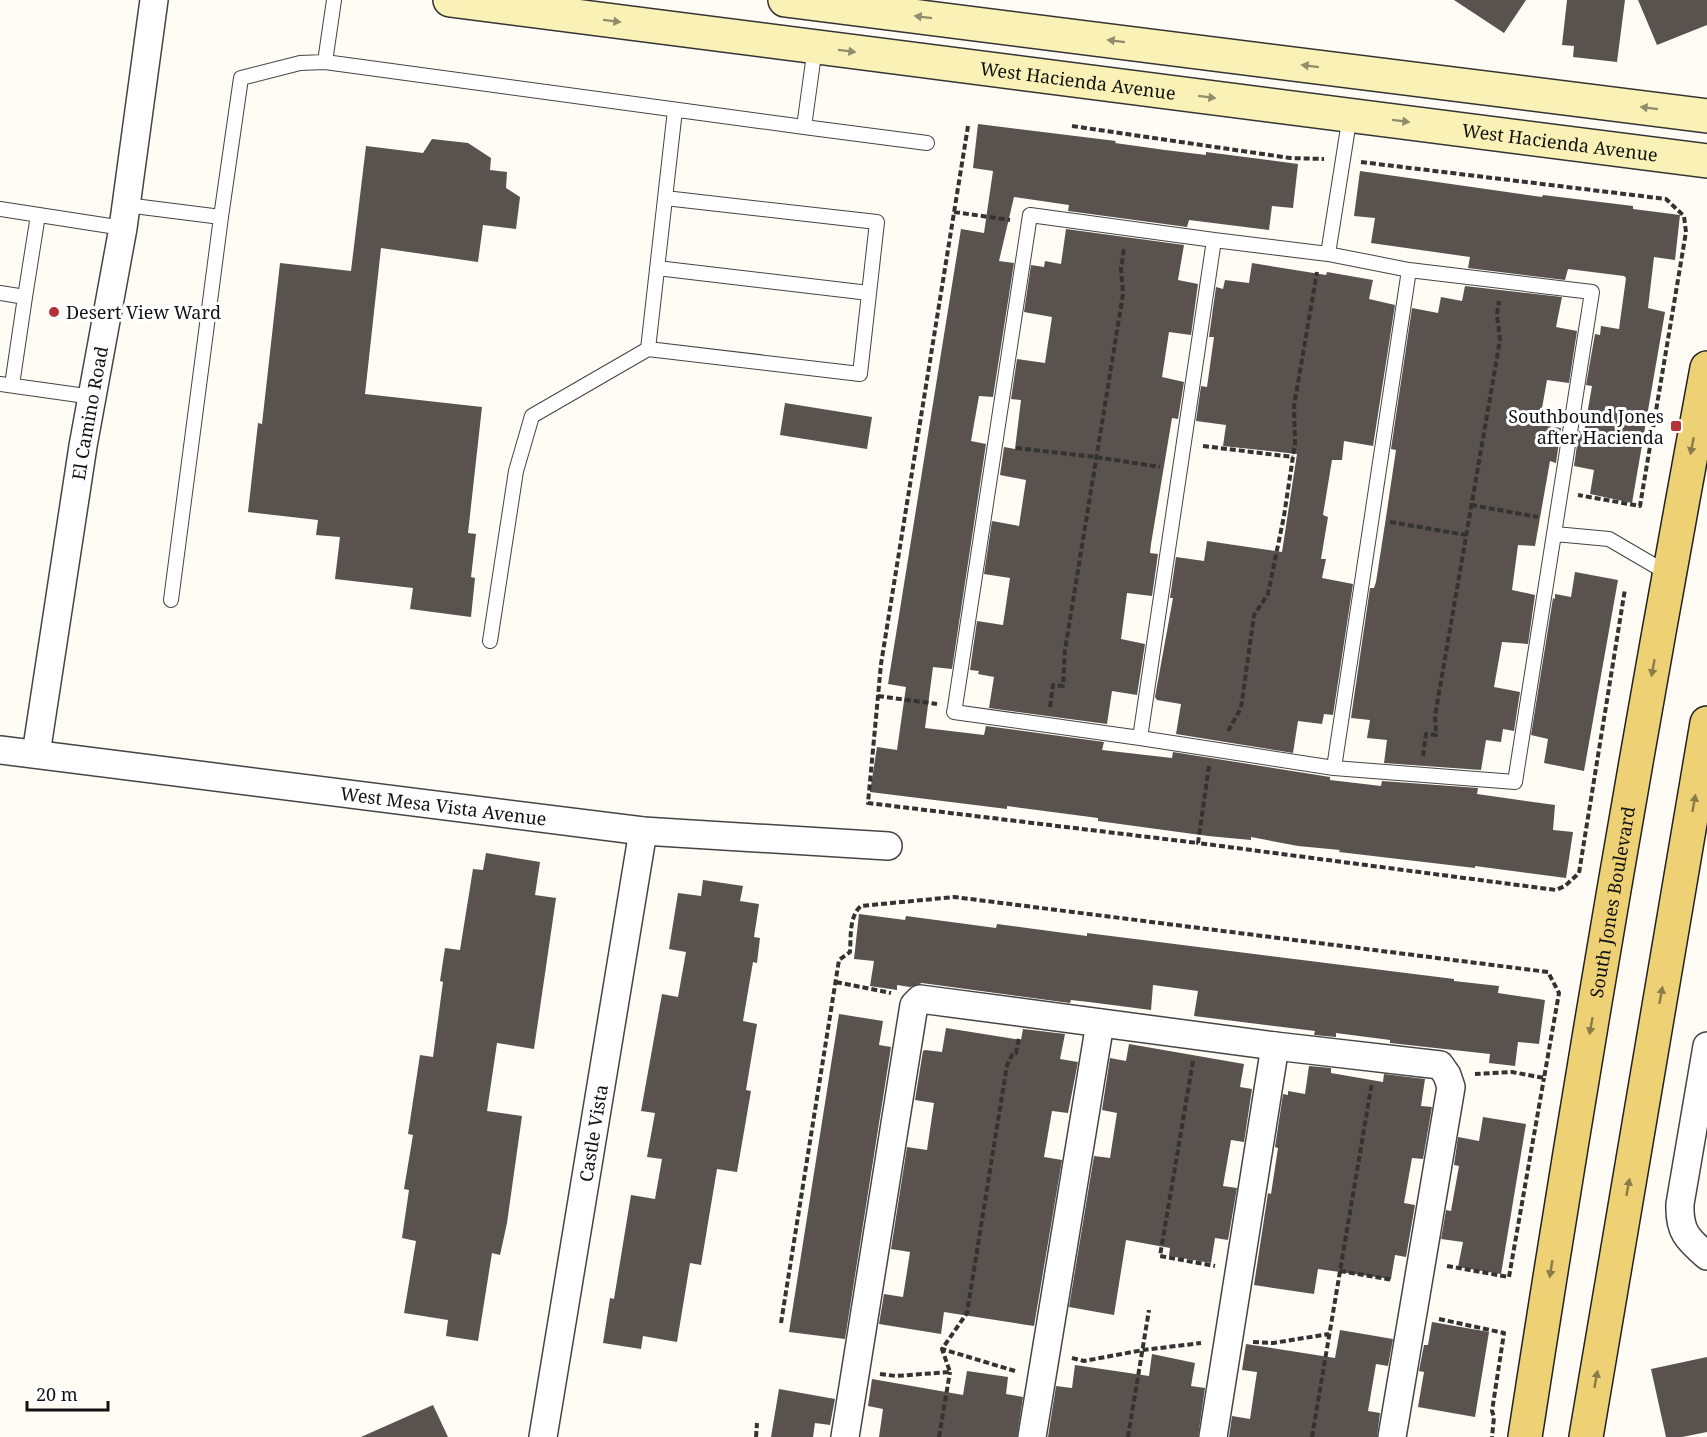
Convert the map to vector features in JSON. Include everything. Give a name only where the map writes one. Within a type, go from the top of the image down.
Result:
[{"type":"main road","name":"West Hacienda Avenue","points":[[450,0],[579,8],[815,46],[1707,161]]},
{"type":"main road","points":[[785,0],[1707,116]]},
{"type":"main road","points":[[815,46],[820,4]]},
{"type":"main road","points":[[1350,115],[1356,72]]},
{"type":"main road","name":"South Jones Boulevard","points":[[1525,1437],[1560,1211],[1669,574],[1707,368]]},
{"type":"main road","points":[[1586,1437],[1707,723]]},
{"type":"street","name":"El Camino Road","points":[[36,754],[93,397],[125,216],[154,0]]},
{"type":"street","name":"West Mesa Vista Avenue","points":[[0,750],[643,831],[888,846]]},
{"type":"street","name":"Castle Vista","points":[[543,1437],[643,831]]},
{"type":"street","points":[[844,1437],[914,1005],[920,999],[1275,1046],[1440,1065],[1451,1087],[1392,1437]]},
{"type":"street","points":[[1032,1437],[1100,1023]]},
{"type":"street","points":[[1213,1437],[1275,1046]]},
{"type":"street","points":[[1707,1046],[1679,1219],[1684,1234],[1707,1256]]},
{"type":"lane","points":[[325,62],[334,0]]},
{"type":"lane","points":[[804,128],[815,46]]},
{"type":"lane","points":[[171,600],[241,78],[300,63],[325,62],[927,143]]},
{"type":"lane","points":[[648,349],[675,110]]},
{"type":"lane","points":[[1328,254],[1350,115]]},
{"type":"lane","points":[[490,641],[516,471],[532,416],[648,349],[860,374],[877,222],[665,198]]},
{"type":"lane","points":[[0,209],[38,215],[221,217]]},
{"type":"lane","points":[[38,215],[25,297],[6,384],[93,397]]},
{"type":"lane","points":[[1030,215],[1214,240],[1328,254],[1409,270],[1592,292],[1515,782],[1334,768],[954,712],[1030,215]]},
{"type":"lane","points":[[1140,738],[1214,240]]},
{"type":"lane","points":[[657,268],[869,293]]},
{"type":"lane","points":[[1334,768],[1409,270]]},
{"type":"lane","points":[[0,293],[25,297]]},
{"type":"lane","points":[[1555,534],[1608,539],[1669,574]]},
{"type":"path","points":[[1072,126],[1290,158],[1343,160]]},
{"type":"path","points":[[954,212],[1029,223]]},
{"type":"path","points":[[1048,725],[1053,685],[1063,686],[1065,650],[1123,294],[1121,269],[1127,228]]},
{"type":"path","points":[[1328,254],[1316,273],[1294,406],[1293,457],[1268,594],[1254,615],[1241,708],[1209,761],[1198,843],[1556,890],[1565,886],[1580,873],[1625,589]]},
{"type":"path","points":[[1420,774],[1426,734],[1436,735],[1435,716],[1500,340],[1497,315],[1502,281]]},
{"type":"path","points":[[993,464],[1017,447],[1162,467],[1199,445],[1293,457]]},
{"type":"path","points":[[1375,496],[1387,521],[1466,535]]},
{"type":"path","points":[[1471,506],[1538,517],[1560,504]]},
{"type":"path","points":[[878,696],[955,707]]},
{"type":"path","points":[[836,982],[920,999]]},
{"type":"path","points":[[1183,1034],[1194,1051],[1160,1256],[1239,1271]]},
{"type":"path","points":[[1312,1437],[1376,1058]]},
{"type":"path","points":[[1418,1285],[1441,1265],[1509,1277],[1544,1078]]},
{"type":"path","points":[[1340,1271],[1418,1285]]},
{"type":"path","points":[[1418,1285],[1436,1319],[1504,1333],[1492,1411],[1494,1417],[1492,1437]]},
{"type":"path","points":[[1128,1437],[1149,1310]]},
{"type":"path","points":[[939,1437],[950,1372],[942,1349]]},
{"type":"path","points":[[856,1370],[896,1376],[950,1372]]},
{"type":"path","points":[[756,1437],[757,1423]]},
{"type":"building","points":[[1454,0],[1526,0],[1504,33]]},
{"type":"building","points":[[1567,0],[1625,0],[1617,62],[1573,57],[1574,46],[1562,45]]},
{"type":"building","points":[[1638,0],[1707,0],[1707,25],[1657,45]]},
{"type":"building","points":[[978,124],[1116,141],[1115,143],[1165,150],[1206,155],[1206,152],[1298,164],[1293,208],[1272,206],[1269,230],[1189,220],[1187,227],[1068,211],[1069,205],[1014,197],[999,261],[1014,263],[993,397],[979,396],[971,441],[986,444],[952,669],[933,667],[925,728],[984,735],[986,726],[1104,742],[1102,750],[1172,758],[1173,752],[1330,777],[1330,780],[1381,786],[1382,781],[1478,788],[1477,794],[1555,805],[1553,830],[1573,832],[1566,878],[1339,852],[1340,850],[1298,846],[1251,837],[1251,840],[1208,836],[1007,806],[1007,809],[870,792],[877,747],[897,750],[906,687],[888,684],[961,229],[984,233],[993,171],[973,168]]},
{"type":"building","points":[[432,139],[468,143],[491,158],[490,170],[507,172],[506,188],[520,197],[516,229],[483,225],[478,262],[381,248],[365,394],[482,407],[468,533],[476,534],[471,577],[475,578],[471,617],[410,609],[413,588],[335,579],[340,537],[316,535],[318,520],[248,512],[258,423],[262,424],[280,263],[351,271],[366,146],[423,153]]},
{"type":"building","points":[[1360,171],[1542,197],[1543,195],[1633,206],[1633,209],[1680,215],[1675,260],[1654,257],[1648,308],[1665,312],[1632,503],[1590,494],[1594,470],[1574,466],[1579,431],[1584,432],[1592,386],[1586,385],[1595,334],[1600,335],[1601,326],[1619,329],[1626,278],[1568,269],[1565,280],[1468,268],[1470,257],[1371,243],[1375,218],[1354,216]]},
{"type":"building","points":[[1066,229],[1184,245],[1178,280],[1198,284],[1191,335],[1169,332],[1162,377],[1184,382],[1178,419],[1172,418],[1151,544],[1150,553],[1158,554],[1152,596],[1127,593],[1121,639],[1145,644],[1137,695],[1112,691],[1107,724],[989,708],[994,677],[970,670],[977,621],[1003,625],[1010,578],[984,574],[992,521],[1019,526],[1026,480],[1000,475],[1004,447],[1015,449],[1021,400],[1011,399],[1017,359],[1045,363],[1052,317],[1024,312],[1031,265],[1044,267],[1045,261],[1061,264]]},
{"type":"building","points":[[1252,263],[1373,280],[1369,299],[1395,305],[1373,446],[1344,441],[1342,460],[1332,460],[1323,515],[1328,517],[1321,559],[1326,559],[1322,578],[1353,584],[1333,715],[1324,714],[1322,724],[1298,721],[1293,753],[1176,734],[1181,704],[1157,700],[1155,697],[1173,598],[1170,598],[1176,557],[1204,561],[1207,541],[1282,552],[1297,454],[1223,446],[1226,425],[1196,421],[1201,386],[1207,387],[1214,337],[1209,337],[1216,287],[1223,289],[1225,280],[1249,283]]},
{"type":"building","points":[[1465,286],[1562,297],[1556,327],[1577,331],[1569,383],[1547,380],[1539,425],[1561,428],[1556,463],[1550,461],[1535,546],[1518,545],[1512,590],[1535,595],[1528,644],[1502,642],[1494,687],[1520,692],[1514,731],[1503,729],[1501,742],[1486,740],[1481,770],[1384,763],[1387,740],[1367,738],[1370,720],[1351,718],[1370,588],[1374,588],[1376,582],[1385,524],[1396,450],[1391,449],[1412,308],[1438,313],[1441,297],[1462,301]]},
{"type":"building","points":[[785,403],[872,417],[867,449],[780,435]]},
{"type":"building","points":[[1575,572],[1618,580],[1584,771],[1544,763],[1548,739],[1531,735],[1553,598],[1555,599],[1555,594],[1571,597]]},
{"type":"building","points":[[486,853],[540,862],[535,895],[556,898],[534,1049],[497,1043],[487,1111],[522,1116],[507,1223],[500,1255],[492,1253],[478,1341],[446,1336],[448,1320],[404,1313],[416,1241],[402,1238],[409,1190],[404,1189],[413,1135],[408,1134],[420,1055],[433,1057],[445,948],[460,950],[473,869],[483,870]]},
{"type":"building","points":[[703,880],[743,886],[740,901],[759,904],[754,937],[760,938],[757,963],[753,962],[743,1021],[757,1024],[746,1090],[751,1091],[737,1172],[717,1169],[701,1265],[690,1263],[677,1342],[643,1336],[641,1349],[603,1343],[610,1298],[614,1299],[631,1195],[655,1199],[662,1159],[647,1157],[655,1113],[641,1111],[662,994],[678,997],[686,952],[669,949],[678,893],[701,896]]},
{"type":"building","points":[[859,914],[905,920],[906,916],[996,928],[997,924],[1087,936],[1087,933],[1499,986],[1498,993],[1545,1000],[1539,1044],[1518,1042],[1515,1066],[1489,1063],[1490,1054],[1390,1043],[1390,1040],[1336,1033],[1336,1037],[1314,1035],[1315,1031],[1194,1016],[1198,991],[1153,985],[1151,1010],[1071,1000],[1070,1003],[922,983],[910,987],[897,985],[897,990],[870,986],[874,961],[854,959]]},
{"type":"building","points":[[839,1014],[883,1021],[879,1045],[891,1047],[845,1339],[789,1332]]},
{"type":"building","points":[[946,1028],[1021,1040],[1023,1029],[1065,1034],[1060,1059],[1078,1062],[1068,1113],[1052,1111],[1044,1157],[1062,1160],[1034,1326],[944,1312],[941,1334],[879,1324],[884,1294],[903,1297],[910,1252],[891,1249],[907,1147],[927,1150],[934,1103],[915,1100],[923,1051],[942,1052]]},
{"type":"building","points":[[1129,1044],[1244,1064],[1240,1087],[1252,1089],[1244,1142],[1231,1140],[1223,1186],[1237,1188],[1228,1240],[1215,1238],[1211,1263],[1169,1256],[1170,1248],[1126,1240],[1114,1315],[1069,1307],[1094,1156],[1110,1158],[1117,1113],[1102,1110],[1110,1058],[1126,1061]]},
{"type":"building","points":[[1309,1066],[1331,1068],[1331,1073],[1383,1082],[1384,1074],[1425,1079],[1421,1106],[1432,1107],[1423,1159],[1412,1158],[1404,1203],[1415,1205],[1406,1257],[1395,1255],[1391,1279],[1318,1269],[1314,1294],[1254,1285],[1268,1193],[1271,1194],[1278,1148],[1275,1147],[1283,1094],[1288,1095],[1288,1091],[1305,1094]]},
{"type":"building","points":[[1483,1117],[1526,1124],[1501,1274],[1458,1267],[1463,1242],[1441,1239],[1446,1210],[1451,1211],[1459,1166],[1454,1165],[1458,1137],[1479,1141]]},
{"type":"building","points":[[1432,1322],[1489,1332],[1475,1417],[1418,1407],[1424,1372],[1419,1371],[1424,1345],[1428,1345]]},
{"type":"building","points":[[1340,1330],[1393,1339],[1388,1366],[1376,1364],[1368,1411],[1380,1413],[1377,1437],[1229,1437],[1232,1416],[1250,1419],[1257,1372],[1242,1370],[1246,1344],[1335,1358]]},
{"type":"building","points":[[1152,1354],[1195,1363],[1191,1386],[1205,1388],[1198,1437],[1048,1437],[1056,1386],[1072,1388],[1075,1365],[1149,1376]]},
{"type":"building","points":[[1707,1357],[1707,1432],[1682,1437],[1666,1437],[1651,1369]]},
{"type":"building","points":[[967,1371],[1008,1377],[1006,1394],[1023,1397],[1017,1437],[879,1437],[883,1409],[868,1406],[872,1379],[963,1395]]},
{"type":"building","points":[[779,1389],[835,1399],[830,1425],[815,1423],[813,1437],[771,1437]]},
{"type":"building","points":[[433,1405],[448,1437],[361,1437]]},
{"type":"place","name":"Desert View Ward","points":[[54,312]]},
{"type":"place","name":"Southbound Jones after Hacienda","points":[[1676,426]]}]
